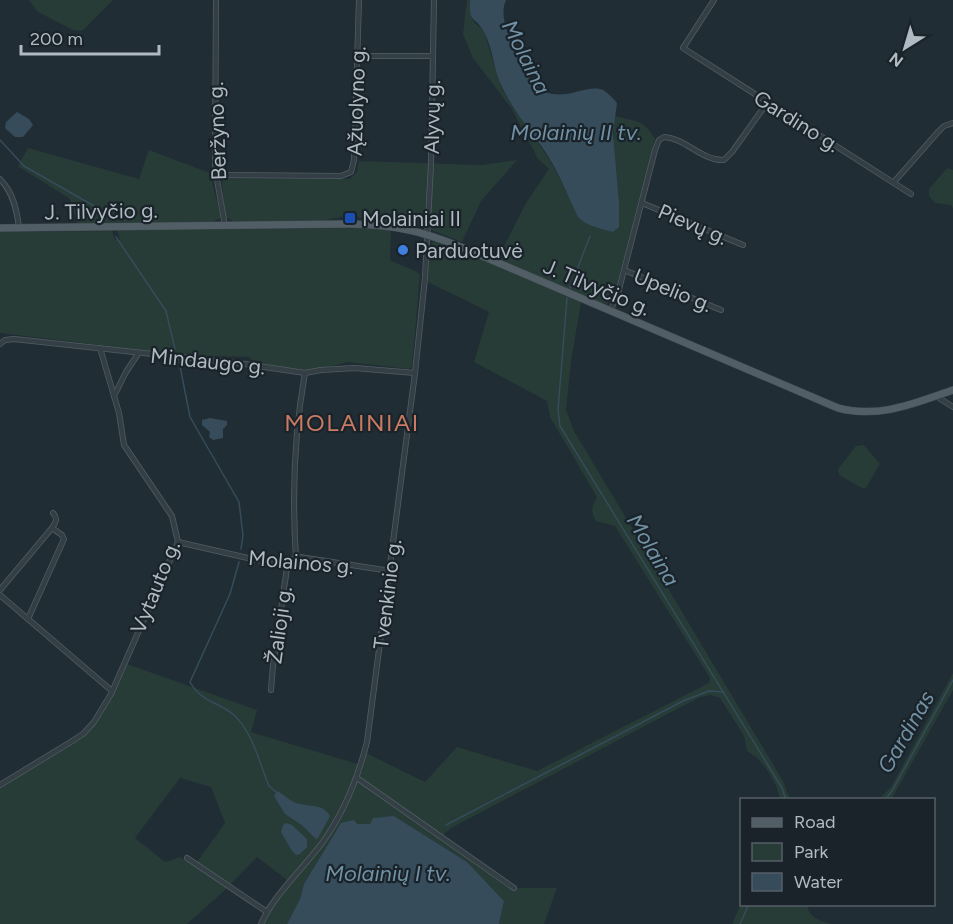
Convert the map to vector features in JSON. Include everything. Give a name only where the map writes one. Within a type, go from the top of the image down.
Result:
[{"type":"main road","name":"J. Tilvyčio g.","points":[[0,228],[372,224],[392,226],[427,233],[838,408],[856,412],[883,412],[953,390]]},
{"type":"street","name":"Beržyno g.","points":[[216,0],[215,175],[225,226]]},
{"type":"street","name":"Ąžuolyno g.","points":[[215,175],[341,176],[351,172],[354,160],[359,0]]},
{"type":"street","name":"Alyvų g.","points":[[427,233],[434,0]]},
{"type":"street","name":"Gardino g.","points":[[714,0],[682,48],[911,194]]},
{"type":"street","points":[[358,56],[433,56]]},
{"type":"street","points":[[610,311],[624,270],[655,150],[662,138],[673,138],[710,157],[724,160],[767,103]]},
{"type":"street","points":[[894,182],[938,132],[944,126],[953,123]]},
{"type":"street","points":[[0,179],[13,198],[19,228]]},
{"type":"street","name":"Pievų g.","points":[[642,203],[743,245]]},
{"type":"street","name":"Tvenkinio g.","points":[[261,924],[267,912],[322,842],[357,778],[367,742],[415,374],[428,245],[427,233]]},
{"type":"street","name":"Upelio g.","points":[[624,270],[721,310]]},
{"type":"street","name":"Mindaugo g.","points":[[1,343],[8,338],[245,364],[305,373],[355,368],[415,374]]},
{"type":"street","name":"Vytauto g.","points":[[0,785],[83,734],[94,722],[112,691],[178,542],[172,516],[124,445],[114,396],[100,348]]},
{"type":"street","points":[[114,396],[138,354]]},
{"type":"street","name":"Žalioji g.","points":[[296,558],[293,497],[305,373]]},
{"type":"street","points":[[936,396],[953,407]]},
{"type":"street","points":[[0,590],[52,528],[56,521],[53,513]]},
{"type":"street","points":[[28,619],[64,539],[52,528]]},
{"type":"street","name":"Molainos g.","points":[[178,542],[265,562],[288,561],[296,558],[390,571]]},
{"type":"street","name":"Žalioji g.","points":[[271,690],[288,561]]},
{"type":"street","points":[[0,596],[112,691]]},
{"type":"street","points":[[357,778],[514,888]]},
{"type":"street","points":[[187,858],[267,912]]},
{"type":"green space","points":[[29,0],[113,0],[82,31],[73,30],[38,12]]},
{"type":"green space","points":[[467,0],[470,0],[473,21],[484,31],[501,87],[550,160],[582,221],[619,227],[614,116],[642,124],[655,139],[614,296],[607,304],[498,258],[526,203],[549,169],[538,159],[512,109],[473,58],[463,34]]},
{"type":"green space","points":[[28,148],[139,179],[149,150],[210,173],[221,218],[212,222],[77,223],[70,199],[18,166]]},
{"type":"green space","points":[[517,160],[481,201],[462,242],[431,230],[429,177],[426,219],[422,226],[367,220],[352,215],[320,221],[235,222],[225,217],[222,181],[224,178],[350,179],[357,172],[359,161],[481,165]]},
{"type":"green space","points":[[947,168],[953,170],[953,209],[951,205],[935,203],[929,196],[929,189]]},
{"type":"green space","points":[[391,229],[390,260],[420,274],[412,367],[408,369],[348,362],[305,373],[253,361],[249,357],[182,355],[0,333],[0,232],[112,231],[115,240],[120,240],[117,230]]},
{"type":"green space","points":[[433,242],[438,242],[581,302],[566,410],[574,431],[783,781],[790,798],[780,798],[766,768],[747,751],[744,736],[720,698],[711,695],[700,697],[451,828],[441,837],[513,888],[557,888],[544,924],[499,924],[504,901],[467,862],[394,816],[370,824],[357,824],[304,884],[300,899],[287,924],[259,924],[266,906],[287,880],[257,857],[187,924],[0,924],[0,787],[51,758],[87,732],[105,709],[127,664],[257,710],[251,732],[361,765],[364,752],[425,782],[457,747],[537,771],[709,683],[710,678],[615,526],[596,521],[594,518],[592,509],[597,497],[550,417],[547,401],[474,362],[489,312],[428,282],[429,247]],"holes":[[[180,778],[211,787],[225,823],[194,866],[180,857],[165,862],[135,838]]]},
{"type":"green space","points":[[864,445],[880,464],[866,488],[862,488],[839,475],[838,469],[856,446]]},
{"type":"green space","points":[[953,673],[953,690],[892,798],[880,798],[891,787]]},
{"type":"green space","points":[[740,906],[807,906],[815,918],[831,924],[732,924]]},
{"type":"water","name":"Molainių II tv.","points":[[470,0],[506,0],[504,21],[507,31],[523,69],[538,87],[552,94],[568,94],[597,88],[605,91],[617,103],[613,133],[619,227],[613,232],[590,225],[578,217],[562,181],[503,89],[487,39],[481,27],[472,17]]},
{"type":"water","points":[[17,112],[29,119],[33,125],[23,137],[15,137],[5,128],[6,122]]},
{"type":"water","points":[[210,418],[227,421],[223,429],[223,438],[213,440],[209,437],[210,432],[202,425],[202,420]]},
{"type":"water","points":[[277,791],[294,802],[319,807],[327,812],[330,816],[318,838],[316,839],[303,826],[285,814],[274,796]]},
{"type":"water","name":"Molainių I tv.","points":[[394,816],[467,862],[504,901],[499,924],[287,924],[300,899],[304,884],[341,823],[354,820],[357,824],[370,824],[373,818]]},
{"type":"water","points":[[286,823],[292,825],[307,839],[307,847],[300,854],[296,855],[292,851],[281,832]]},
{"type":"waterway","points":[[0,140],[24,166],[115,218]]},
{"type":"waterway","name":"Molaina","points":[[570,288],[590,236]]},
{"type":"waterway","points":[[116,237],[166,311],[175,349]]},
{"type":"waterway","name":"Molaina","points":[[567,298],[558,410],[560,426],[782,788],[785,798]]},
{"type":"waterway","points":[[179,361],[190,417],[239,502],[243,535],[241,549]]},
{"type":"waterway","points":[[239,562],[230,594],[190,682],[199,694],[228,711],[241,722],[255,748],[269,786],[276,792]]},
{"type":"waterway","name":"Gardinas","points":[[887,798],[953,680]]},
{"type":"waterway","points":[[446,825],[683,701],[709,691],[724,692]]},
{"type":"waterway","name":"Molaina","points":[[740,924],[748,906]]},
{"type":"place","name":"Molainiai II","points":[[350,218]]},
{"type":"place","name":"Parduotuvė","points":[[403,250]]},
{"type":"district","name":"MOLAINIAI","points":[[352,422]]}]
